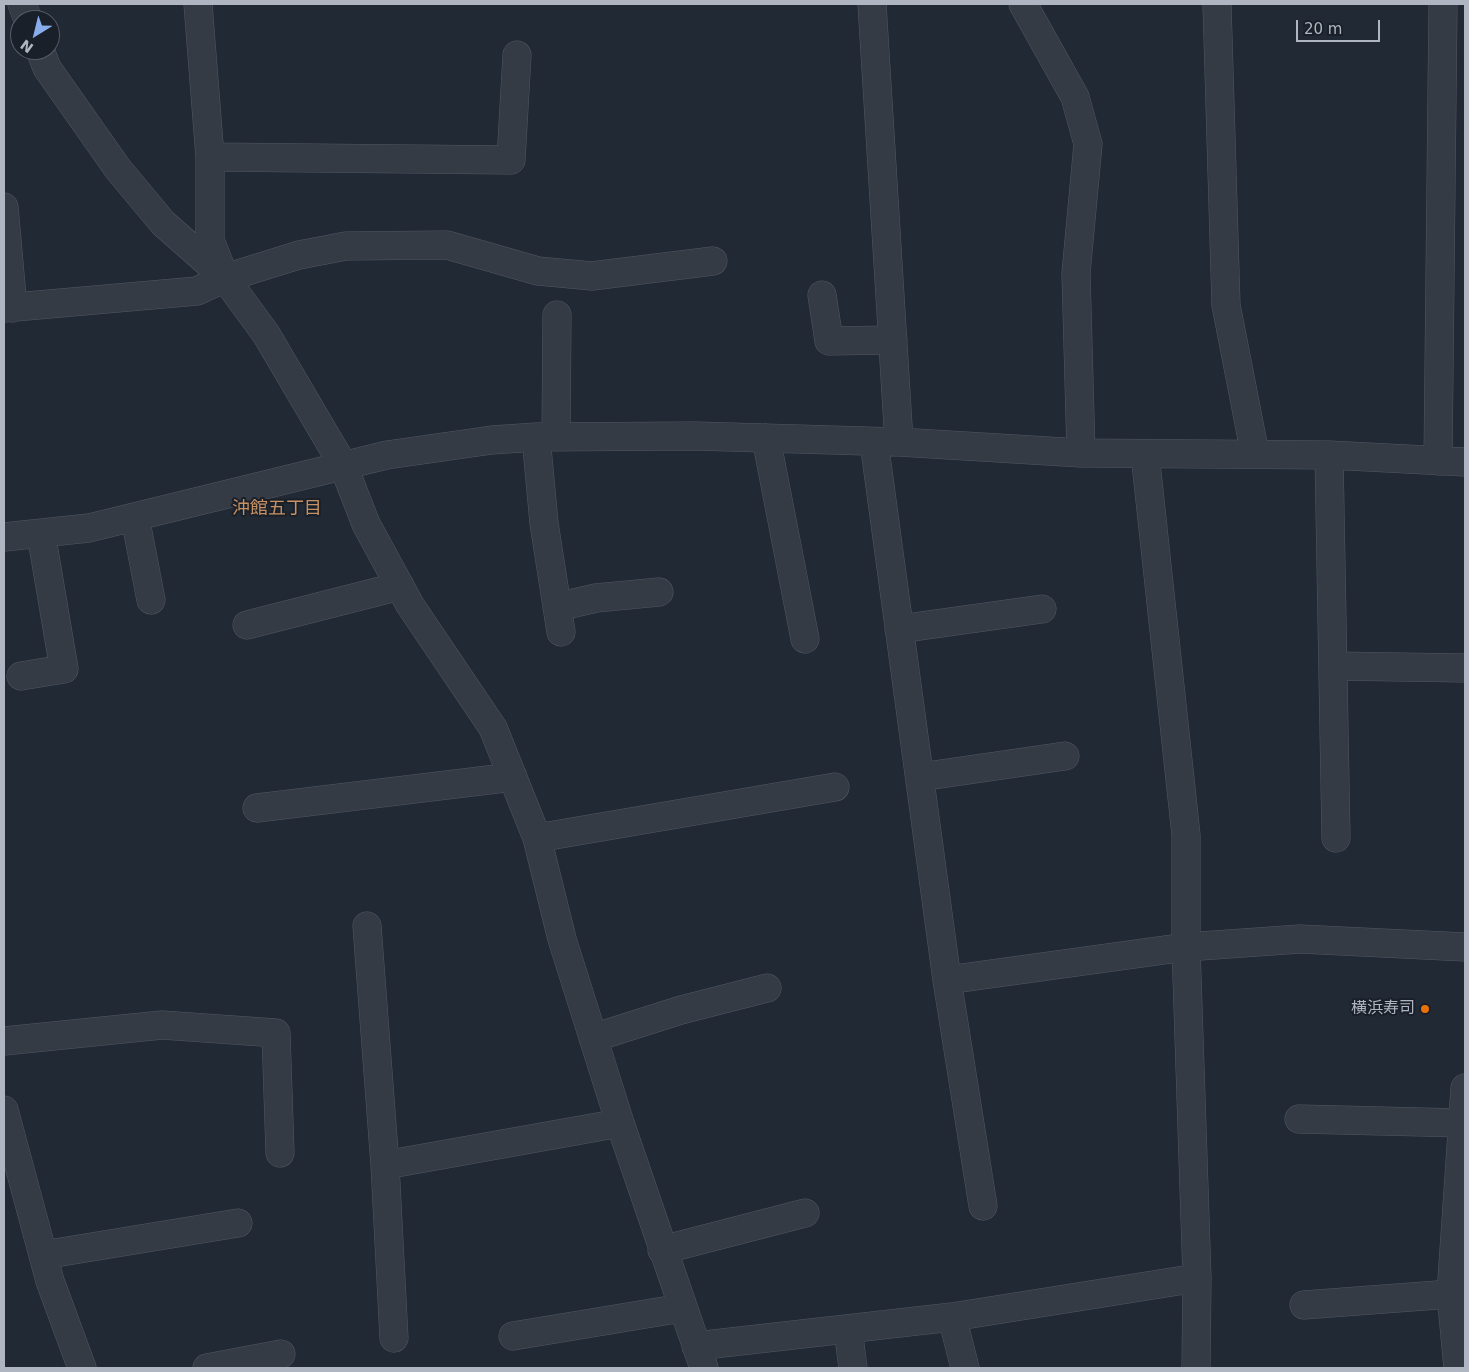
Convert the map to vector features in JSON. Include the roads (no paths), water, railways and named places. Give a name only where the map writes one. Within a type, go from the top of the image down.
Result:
[{"type":"street","points":[[198,4],[210,157],[210,240],[225,278]]},
{"type":"street","points":[[872,4],[893,340],[887,442],[900,629],[947,980],[983,1206]]},
{"type":"street","points":[[1023,4],[1075,97],[1088,144],[1076,272],[1081,453]]},
{"type":"street","points":[[1217,4],[1226,305],[1256,454]]},
{"type":"street","points":[[1438,461],[1443,4]]},
{"type":"street","points":[[210,157],[511,160],[517,55]]},
{"type":"street","points":[[43,60],[46,68],[118,169],[163,223],[225,278],[266,334],[343,465],[366,524],[410,606],[493,728],[537,838],[562,939],[593,1038],[662,1250],[700,1357],[848,1329],[952,1317],[1197,1278]]},
{"type":"street","points":[[4,207],[8,308],[197,291],[225,278],[299,255],[346,246],[448,246],[538,271],[592,276],[713,261]]},
{"type":"street","points":[[822,295],[829,341],[893,340]]},
{"type":"street","points":[[557,315],[546,437],[544,523],[559,620],[596,598],[659,592]]},
{"type":"street","points":[[4,537],[90,528],[343,465],[492,440],[546,437],[766,438],[887,442],[1081,453],[1330,455],[1465,462]]},
{"type":"street","points":[[766,438],[805,639]]},
{"type":"street","points":[[1145,454],[1186,835],[1186,947],[1197,1278],[1196,1368]]},
{"type":"street","points":[[1330,455],[1336,838]]},
{"type":"street","points":[[134,517],[151,600]]},
{"type":"street","points":[[22,676],[64,669],[41,533]]},
{"type":"street","points":[[246,625],[400,586]]},
{"type":"street","points":[[900,629],[1042,609]]},
{"type":"street","points":[[1333,666],[1465,668]]},
{"type":"street","points":[[920,777],[1065,756]]},
{"type":"street","points":[[257,808],[513,777]]},
{"type":"street","points":[[537,838],[835,787]]},
{"type":"street","points":[[367,926],[385,1166],[394,1338]]},
{"type":"street","points":[[947,980],[1186,947],[1300,939],[1465,947]]},
{"type":"street","points":[[593,1038],[680,1010],[767,988]]},
{"type":"street","points":[[4,1041],[162,1025],[276,1033],[280,1153]]},
{"type":"street","points":[[1458,1368],[1450,1294],[1465,1088]]},
{"type":"street","points":[[4,1110],[50,1281],[82,1368]]},
{"type":"street","points":[[1299,1119],[1463,1123]]},
{"type":"street","points":[[385,1166],[620,1123]]},
{"type":"street","points":[[662,1250],[805,1213]]},
{"type":"street","points":[[43,1255],[238,1223]]},
{"type":"street","points":[[1304,1306],[1450,1294]]},
{"type":"street","points":[[513,1336],[682,1308]]},
{"type":"street","points":[[952,1317],[965,1368]]},
{"type":"street","points":[[848,1329],[853,1368]]},
{"type":"street","points":[[207,1368],[281,1354]]},
{"type":"place","name":"横浜寿司","points":[[1425,1009]]},
{"type":"district","name":"沖館五丁目","points":[[277,509]]}]
